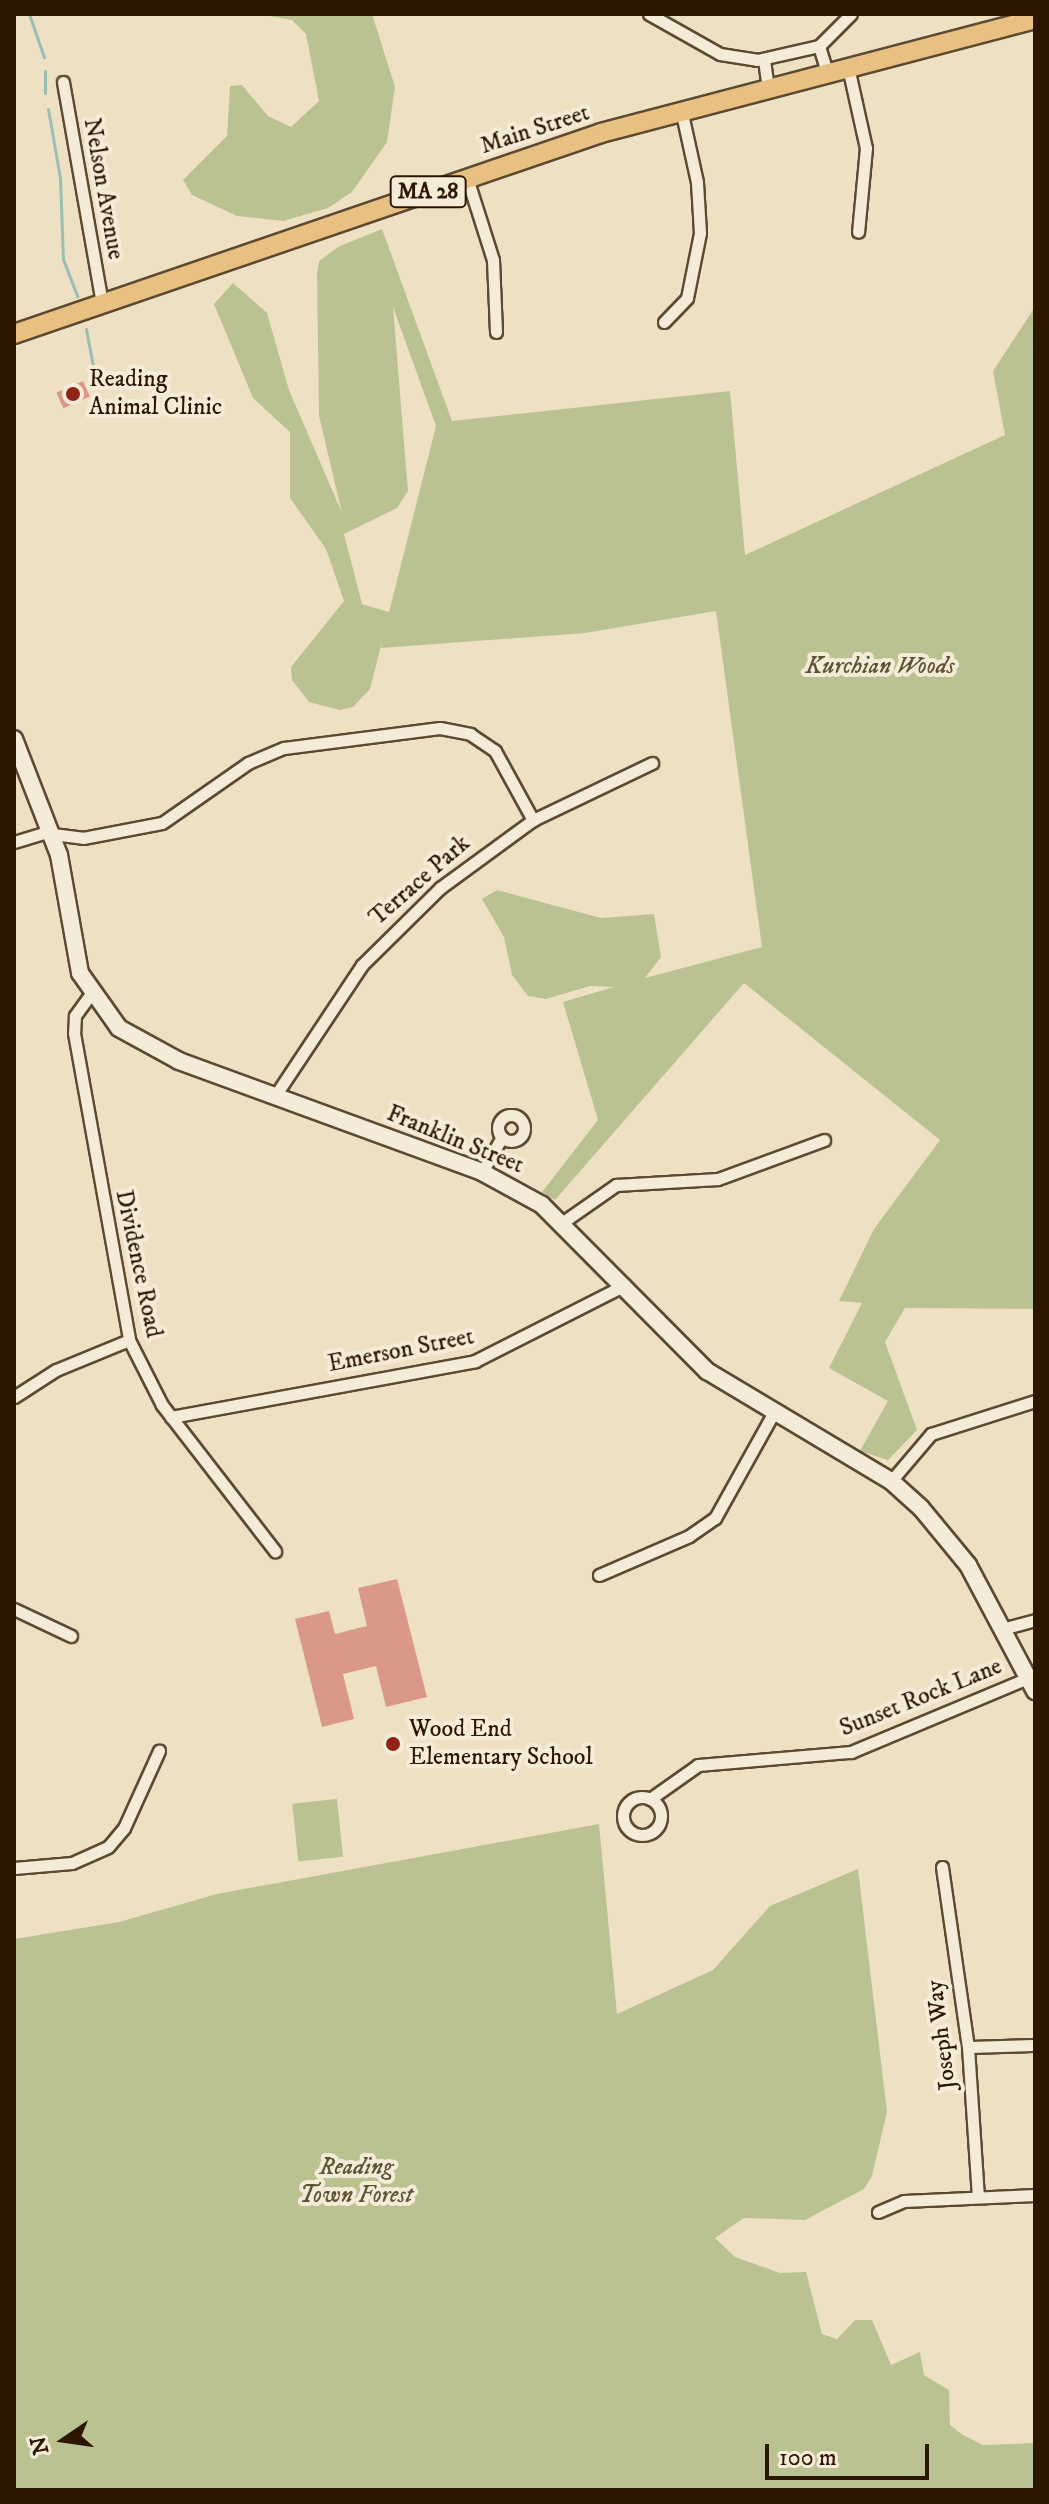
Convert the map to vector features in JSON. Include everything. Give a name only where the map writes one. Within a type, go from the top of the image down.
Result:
[{"type":"main road","name":"Main Street","points":[[14,334],[467,178],[681,109],[1035,19]]},
{"type":"main road","name":"Franklin Street","points":[[14,739],[53,833],[73,953],[90,995],[146,1047],[482,1172],[525,1193],[563,1222],[707,1371],[773,1414],[891,1481],[955,1546],[1032,1684]]},
{"type":"street","points":[[649,14],[720,54],[764,60],[819,46],[851,14]]},
{"type":"street","points":[[819,46],[827,72]]},
{"type":"street","points":[[764,60],[768,87]]},
{"type":"street","points":[[848,67],[866,144],[858,232]]},
{"type":"street","name":"Nelson Avenue","points":[[63,82],[102,303]]},
{"type":"street","points":[[664,322],[687,298],[700,233],[697,182],[681,109]]},
{"type":"street","points":[[467,178],[493,260],[496,332]]},
{"type":"street","points":[[14,842],[53,833],[83,838],[162,823],[248,763],[284,748],[440,728],[470,734],[495,751],[533,820]]},
{"type":"street","name":"Terrace Park","points":[[275,1096],[305,1045],[381,943],[440,888],[533,820],[652,763]]},
{"type":"street","name":"Dividence Road","points":[[90,995],[75,1016],[74,1033],[129,1340],[171,1417],[261,1525],[275,1551]]},
{"type":"street","points":[[482,1172],[502,1137]]},
{"type":"street","points":[[563,1222],[616,1185],[718,1179],[824,1140]]},
{"type":"street","name":"Emerson Street","points":[[171,1417],[475,1361],[625,1285]]},
{"type":"street","points":[[14,1397],[56,1370],[129,1340]]},
{"type":"street","points":[[891,1481],[931,1434],[1035,1401]]},
{"type":"street","points":[[599,1575],[689,1536],[715,1518],[773,1414]]},
{"type":"street","points":[[14,1609],[71,1636]]},
{"type":"street","points":[[1002,1629],[1035,1620]]},
{"type":"street","name":"Sunset Rock Lane","points":[[650,1799],[670,1779],[698,1765],[851,1752],[1032,1684]]},
{"type":"street","points":[[14,1868],[72,1863],[108,1847],[124,1828],[159,1751]]},
{"type":"street","name":"Joseph Way","points":[[942,1867],[968,2047],[978,2197]]},
{"type":"street","points":[[968,2047],[1035,2045]]},
{"type":"street","points":[[878,2212],[904,2201],[1035,2195]]},
{"type":"green space","points":[[258,14],[372,14],[395,87],[387,142],[352,192],[328,208],[283,221],[237,216],[192,195],[183,180],[227,136],[230,86],[242,85],[268,116],[291,127],[319,101],[306,34],[292,20]]},
{"type":"green space","name":"Kurchian Woods","points":[[382,229],[452,421],[730,391],[745,555],[1005,435],[993,371],[1035,307],[1035,1309],[905,1308],[885,1342],[917,1430],[888,1460],[860,1451],[888,1401],[829,1368],[862,1303],[839,1301],[874,1229],[940,1140],[744,983],[555,1200],[542,1192],[598,1120],[563,1002],[614,987],[590,986],[546,999],[528,996],[512,975],[504,937],[482,899],[497,890],[601,918],[654,914],[661,957],[645,978],[762,947],[716,611],[585,633],[381,648],[382,642],[370,689],[353,707],[340,710],[309,702],[292,680],[291,667],[344,601],[326,549],[290,498],[290,432],[253,398],[214,304],[233,283],[267,313],[289,390],[342,513],[319,416],[317,274],[319,261],[338,247]],"holes":[[[393,307],[436,426],[389,612],[362,604],[344,534],[397,508],[408,491]]]},
{"type":"green space","points":[[337,1799],[343,1857],[298,1861],[292,1804]]},
{"type":"green space","name":"Reading Town Forest","points":[[599,1824],[617,2014],[713,1970],[770,1906],[858,1869],[887,2112],[872,2176],[864,2189],[805,2220],[744,2218],[715,2238],[735,2257],[780,2273],[806,2272],[822,2334],[837,2339],[855,2320],[872,2320],[891,2365],[920,2352],[924,2375],[949,2390],[950,2425],[983,2445],[1035,2443],[1035,2490],[14,2490],[14,1939],[119,1922],[217,1894]]},
{"type":"building","name":"Reading Animal Clinic","points":[[83,381],[90,397],[63,408],[57,393]]},
{"type":"building","name":"Wood End Elementary School","points":[[397,1579],[427,1697],[386,1707],[376,1666],[343,1674],[354,1719],[322,1727],[295,1619],[329,1611],[335,1634],[367,1626],[358,1588]]},
{"type":"waterway","points":[[29,14],[44,57]]},
{"type":"waterway","points":[[45,71],[45,93]]},
{"type":"waterway","points":[[48,109],[60,178],[63,259],[77,296]]},
{"type":"waterway","points":[[86,329],[96,382]]},
{"type":"place","name":"Reading Animal Clinic","points":[[73,394]]},
{"type":"place","name":"Wood End Elementary School","points":[[393,1744]]}]
